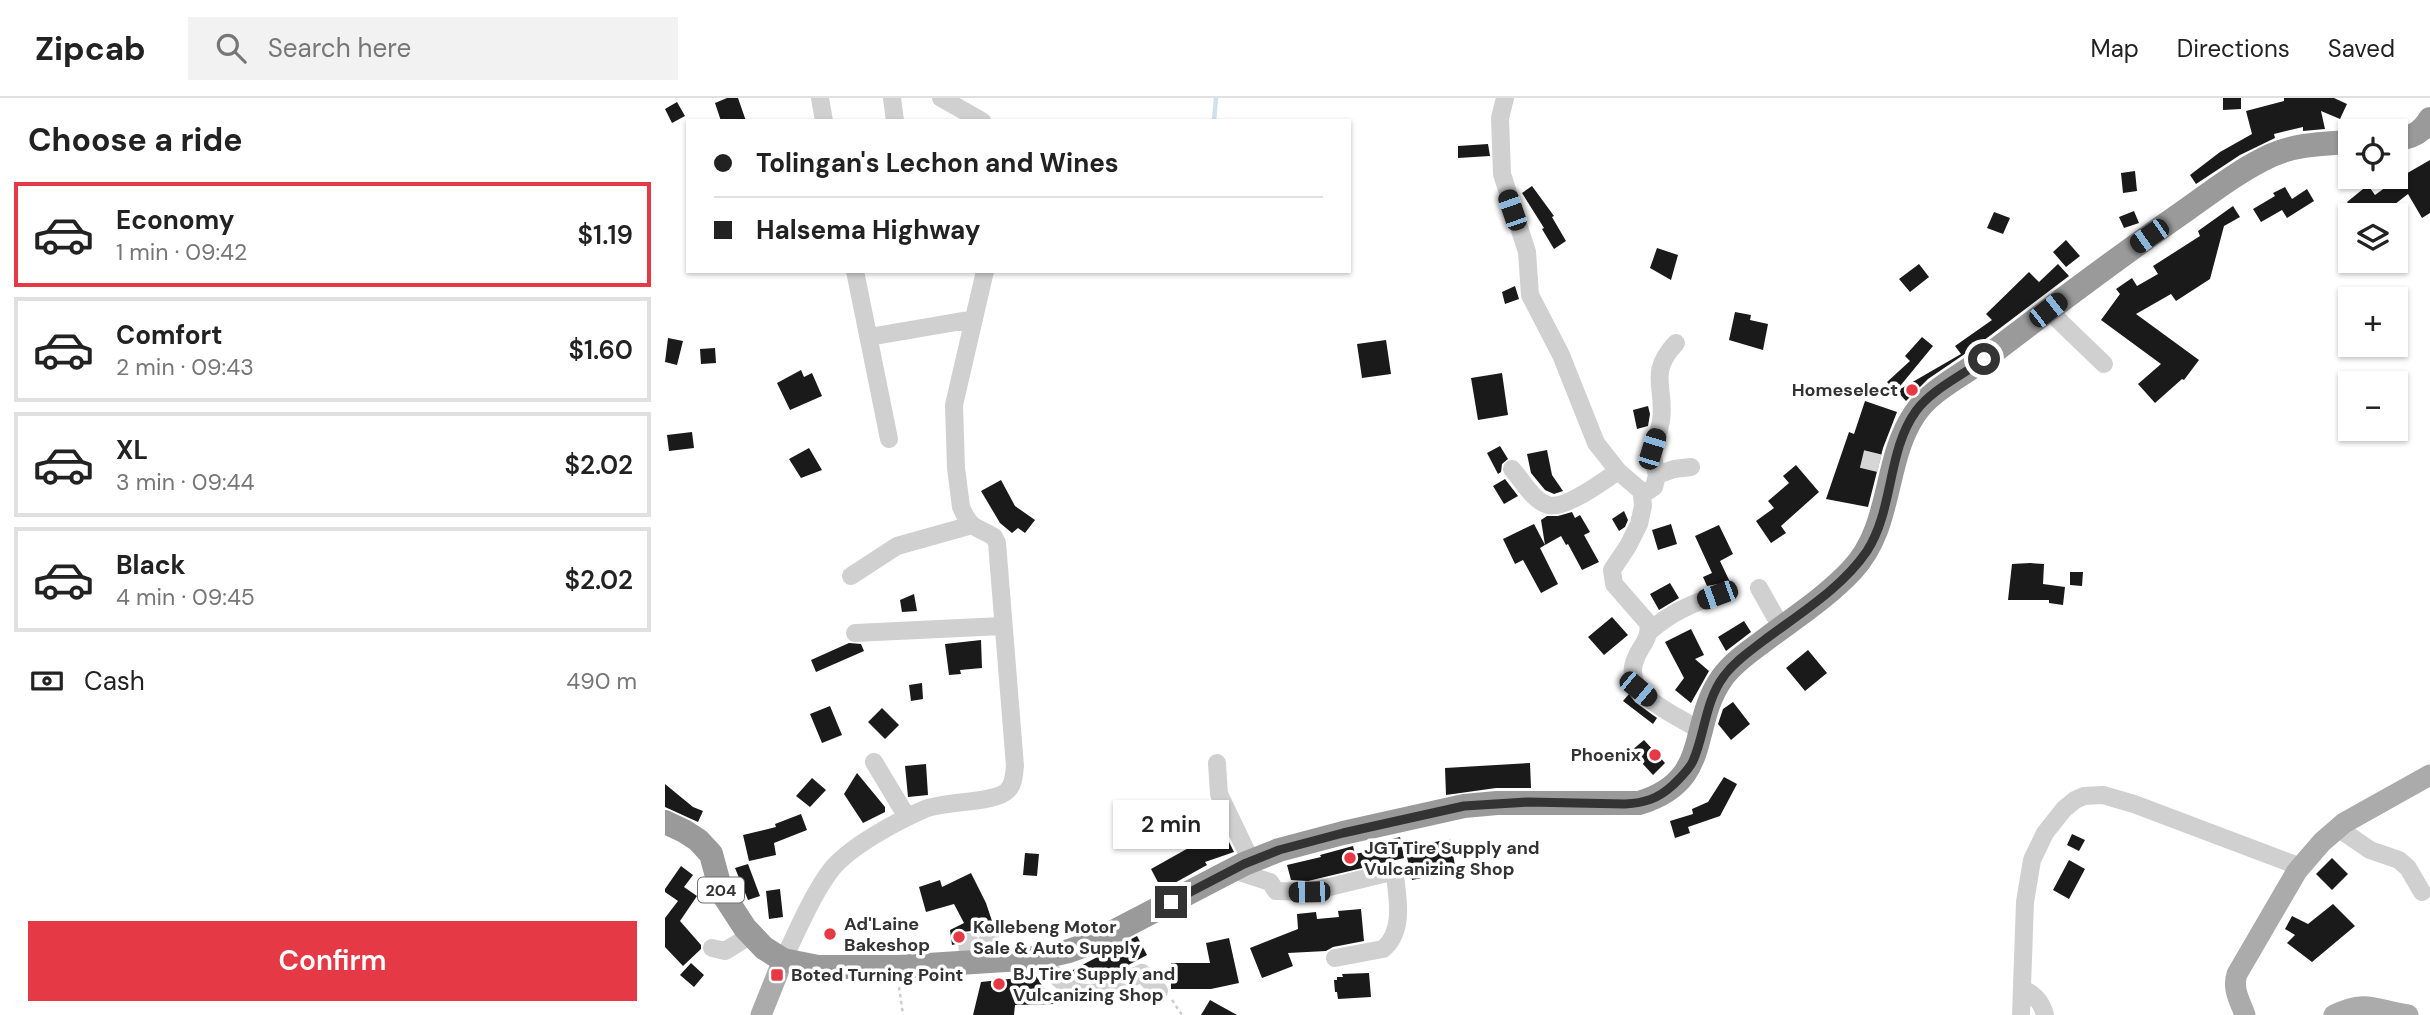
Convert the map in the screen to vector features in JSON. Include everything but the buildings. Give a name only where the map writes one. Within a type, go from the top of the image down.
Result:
[{"type":"highway","points":[[2408,137],[2419,132],[2430,119]]},
{"type":"highway","name":"204","points":[[665,822],[691,835],[711,854],[721,891],[764,948],[783,960],[818,967],[896,968],[980,951],[1038,958],[1069,951],[1094,942],[1242,866],[1279,850],[1343,833],[1464,806],[1518,802],[1639,803],[1657,798],[1693,762],[1710,705],[1723,677],[1738,660],[1840,582],[1861,558],[1878,529],[1889,466],[1922,404],[2153,233],[2232,179],[2273,154],[2301,146],[2338,143]]},
{"type":"main road","points":[[2245,1015],[2234,982],[2237,974],[2301,867],[2338,828],[2430,775]]},
{"type":"main road","points":[[761,1015],[783,960]]},
{"type":"main road","points":[[2334,1015],[2353,1006],[2368,1006],[2408,1015]]},
{"type":"street","points":[[820,98],[824,119]]},
{"type":"street","points":[[893,98],[895,119]]},
{"type":"street","points":[[941,98],[978,119]]},
{"type":"street","points":[[1505,98],[1500,118],[1502,174],[1527,252],[1530,295],[1561,355],[1596,443],[1618,471],[1633,481],[1642,495],[1643,506],[1639,524],[1615,564],[1612,577],[1622,595],[1648,623],[1650,631]]},
{"type":"street","points":[[855,273],[889,439]]},
{"type":"street","points":[[783,960],[831,870],[848,853],[907,817],[940,805],[991,797],[1009,790],[1013,781],[1015,766],[997,543],[995,537],[975,529],[961,508],[953,422],[956,390],[985,273]]},
{"type":"street","points":[[2048,310],[2105,364]]},
{"type":"street","points":[[869,337],[974,319]]},
{"type":"street","points":[[1642,495],[1654,487],[1657,475],[1652,449],[1661,420],[1661,366],[1664,356],[1676,343]]},
{"type":"street","points":[[1657,475],[1691,467]]},
{"type":"street","points":[[1512,469],[1536,496],[1550,506],[1559,506],[1618,471]]},
{"type":"street","points":[[851,576],[897,546],[972,525]]},
{"type":"street","points":[[1759,588],[1781,627]]},
{"type":"street","points":[[1702,732],[1653,702],[1638,689],[1634,682],[1633,666],[1650,631],[1664,619],[1686,606],[1717,595]]},
{"type":"street","points":[[855,633],[1002,626]]},
{"type":"street","points":[[874,762],[907,817]]},
{"type":"street","points":[[1217,763],[1219,794],[1242,866],[1270,882],[1276,891],[1309,892],[1378,874],[1395,876],[1398,919],[1388,944],[1383,949],[1335,958]]},
{"type":"street","points":[[2021,1015],[2025,902],[2032,859],[2045,833],[2075,800],[2095,794],[2134,804],[2301,867]]},
{"type":"street","points":[[2338,828],[2370,850],[2399,860],[2409,868],[2423,892]]},
{"type":"street","points":[[712,948],[725,951],[751,934]]},
{"type":"street","points":[[1038,958],[1053,974],[1080,993],[1097,993],[1142,973],[1159,991]]},
{"type":"street","points":[[2022,988],[2035,996],[2043,1006],[2045,1015]]},
{"type":"path","points":[[896,968],[903,1015]]},
{"type":"waterway","points":[[1214,119],[1216,98]]},
{"type":"tunnel","points":[[1862,459],[1883,464]]},
{"type":"place","name":"Homeselect","points":[[1912,390]]},
{"type":"place","name":"Phoenix","points":[[1655,755]]},
{"type":"place","name":"JGT Tire Supply and Vulcanizing Shop","points":[[1350,858]]},
{"type":"place","name":"Ad'Laine Bakeshop","points":[[830,934]]},
{"type":"place","name":"Kollebeng Motor Sale & Auto Supply","points":[[959,937]]},
{"type":"place","name":"Boted Turning Point","points":[[777,975]]},
{"type":"place","name":"BJ Tire Supply and Vulcanizing Shop","points":[[999,984]]},
{"type":"route","points":[[1171,902],[1244,864],[1279,850],[1464,806],[1528,802],[1625,804],[1657,798],[1676,782],[1693,762],[1716,688],[1733,665],[1840,582],[1869,548],[1878,529],[1900,446],[1915,413],[1933,395],[1984,359]]}]
